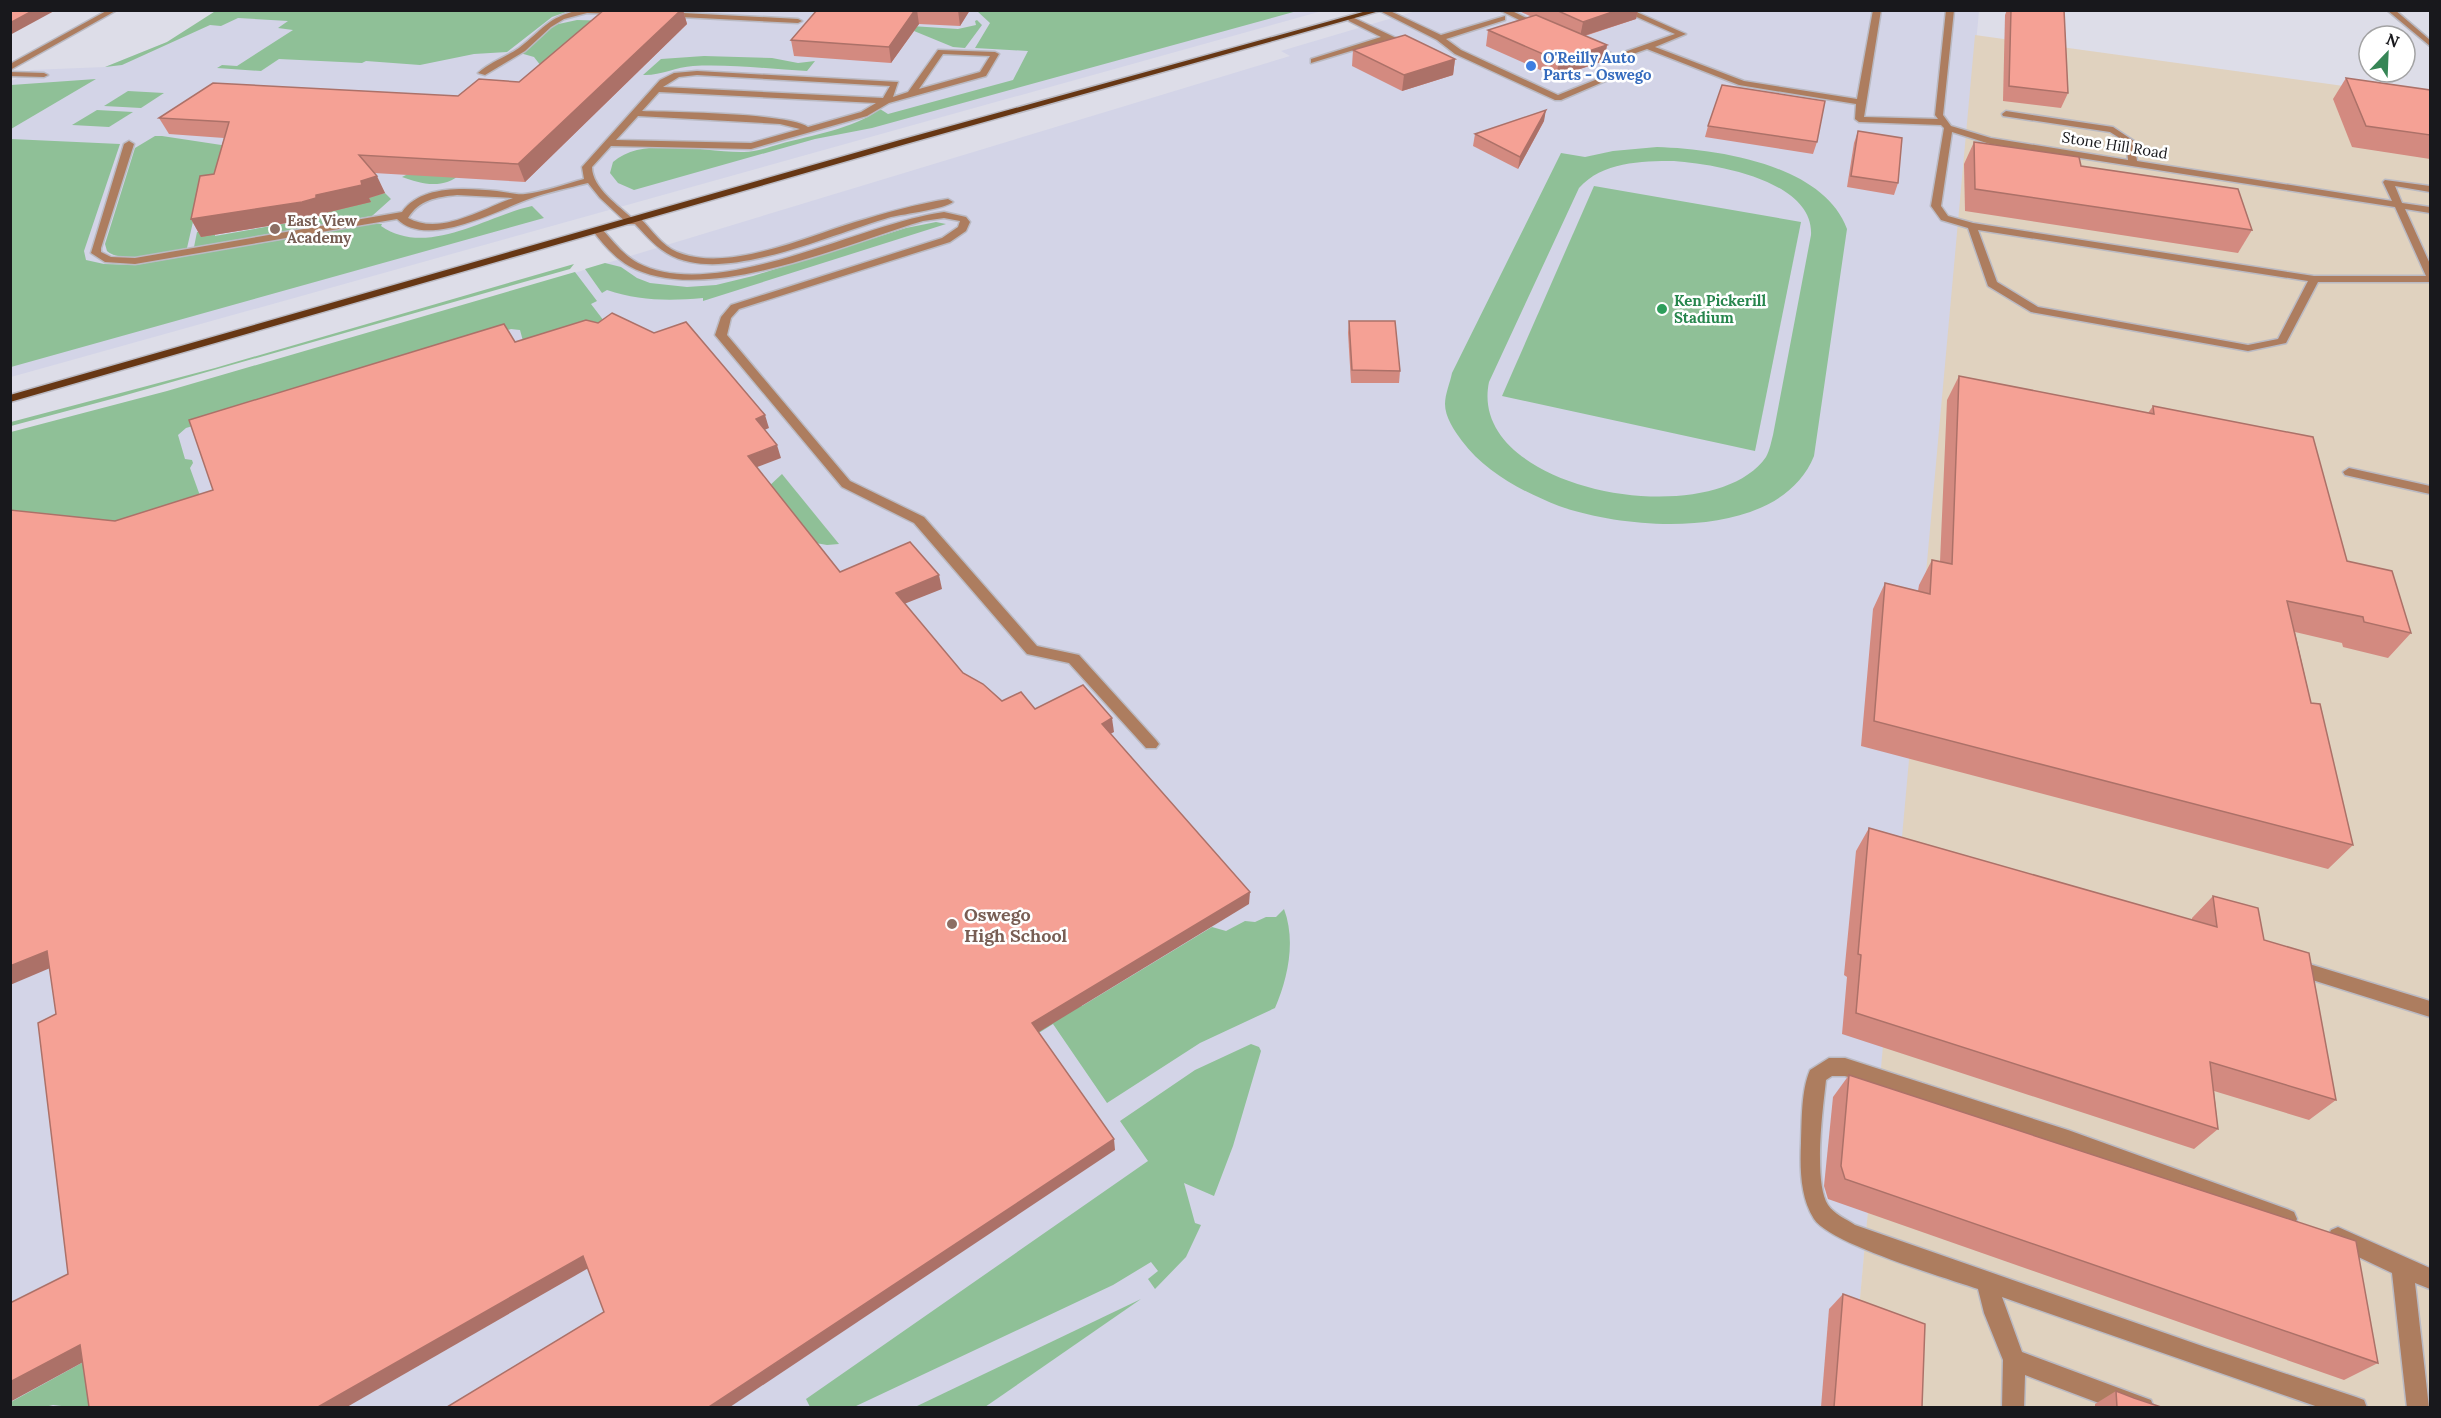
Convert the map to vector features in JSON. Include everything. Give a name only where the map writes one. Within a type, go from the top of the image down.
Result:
[{"type":"main road","points":[[10,399],[903,142],[1380,10]]},
{"type":"street","points":[[10,68],[114,10]]},
{"type":"street","points":[[1380,10],[1440,38],[1458,52],[1558,98],[1613,76]]},
{"type":"street","points":[[1575,41],[1616,58],[1682,34],[1624,10]]},
{"type":"street","points":[[1648,47],[1742,82],[1861,102],[1877,10]]},
{"type":"street","points":[[1950,10],[1939,115],[1945,125],[1936,206],[1944,218],[1972,226],[2314,279],[2430,279]]},
{"type":"street","points":[[2390,10],[2407,24]]},
{"type":"street","points":[[482,73],[522,49],[548,25],[561,17],[587,11],[627,12]]},
{"type":"street","points":[[651,14],[798,21]]},
{"type":"street","points":[[1440,38],[1502,14],[1554,32]]},
{"type":"street","points":[[1352,19],[1417,51]]},
{"type":"street","points":[[2417,33],[2430,44]]},
{"type":"street","points":[[1314,61],[1388,37]]},
{"type":"street","points":[[607,143],[751,146],[864,114],[886,101],[983,74],[995,54],[941,52],[912,93]]},
{"type":"street","points":[[886,101],[895,84],[697,73],[677,75],[663,82],[607,143],[587,167],[587,176],[603,196],[676,256],[700,260],[751,257],[900,212],[948,202]]},
{"type":"street","points":[[10,74],[44,75]]},
{"type":"street","points":[[657,89],[886,101]]},
{"type":"street","name":"Stone Hill Road","points":[[1861,102],[1859,119],[1945,125],[1990,141],[2430,210]]},
{"type":"street","points":[[635,113],[791,122],[807,130]]},
{"type":"street","points":[[2006,114],[2113,130],[2130,141],[2133,163]]},
{"type":"street","points":[[129,144],[96,248],[96,253],[109,260],[135,261],[403,215]]},
{"type":"street","points":[[524,197],[459,192],[436,195],[417,201],[405,210],[402,219],[409,225],[428,228],[450,225],[524,197],[590,180]]},
{"type":"street","points":[[2430,189],[2388,183],[2430,274]]},
{"type":"street","points":[[598,231],[620,255],[638,267],[669,275],[719,277],[749,271],[922,218],[944,215],[963,219],[965,222],[962,229],[946,240],[735,307],[726,317],[721,335],[846,484],[918,520],[1032,651],[1074,659],[1151,744]]},
{"type":"street","points":[[1972,226],[1992,284],[2035,310],[2248,348],[2282,341],[2314,279]]},
{"type":"street","points":[[2349,472],[2430,490]]},
{"type":"street","points":[[2277,962],[2430,1009]]},
{"type":"street","points":[[2348,1406],[1849,1233],[1822,1214],[1812,1197],[1811,1112],[1817,1076],[1829,1067],[1845,1067],[2068,1138],[2355,1243],[2430,1279]]},
{"type":"street","points":[[2402,1265],[2418,1407]]},
{"type":"street","points":[[1987,1281],[2001,1333],[2014,1360],[2013,1407]]},
{"type":"street","points":[[2014,1360],[2143,1407]]},
{"type":"shaded area","name":"East View Academy","points":[[217,11],[1322,11],[11,377],[10,82],[31,70],[105,67],[167,42]]},
{"type":"shaded area","name":"Oswego High School","points":[[1416,11],[1979,11],[1850,1407],[11,1408],[11,441],[1290,56],[1281,51]]},
{"type":"shaded area","points":[[1975,35],[2430,98],[2430,1407],[1850,1408]]},
{"type":"green space","points":[[217,10],[569,11],[552,17],[507,52],[474,54],[420,65],[279,59],[261,71],[217,68],[222,65],[237,66],[293,30],[278,28],[288,21],[238,18],[221,26],[210,25],[122,65],[105,67],[167,42]]},
{"type":"green space","points":[[977,11],[1297,11],[872,128],[815,139],[634,190],[618,183],[610,173],[613,162],[641,149],[676,147],[729,152],[753,151],[845,126],[880,109],[888,114],[1013,80],[1028,51],[975,48],[990,23]]},
{"type":"green space","points":[[577,20],[614,21],[541,66],[534,57],[520,53],[554,25]]},
{"type":"green space","points":[[977,20],[982,25],[965,48],[953,47],[914,31],[911,26],[958,29],[976,25]]},
{"type":"green space","points":[[704,56],[772,58],[798,63],[815,61],[807,71],[707,66],[643,75],[661,59]]},
{"type":"green space","points":[[96,79],[11,129],[11,85]]},
{"type":"green space","points":[[128,91],[164,93],[141,108],[104,106]]},
{"type":"green space","points":[[97,110],[133,112],[109,127],[72,125]]},
{"type":"green space","points":[[155,136],[341,163],[198,200],[187,248],[146,256],[114,255],[107,251],[105,244],[135,148]]},
{"type":"green space","points":[[11,139],[120,144],[84,251],[86,260],[104,264],[135,265],[372,224],[382,224],[381,226],[399,235],[418,238],[437,236],[456,232],[532,206],[544,218],[11,367]]},
{"type":"green space","points":[[1657,147],[1681,148],[1766,164],[1816,189],[1834,207],[1847,229],[1814,456],[1796,484],[1769,504],[1736,516],[1700,523],[1661,524],[1589,515],[1559,506],[1506,480],[1471,452],[1448,419],[1445,400],[1452,373],[1561,153],[1585,157],[1613,151]],"holes":[[[1661,161],[1691,163],[1736,171],[1759,178],[1780,188],[1796,201],[1808,216],[1811,235],[1773,435],[1766,457],[1738,481],[1697,494],[1649,496],[1599,490],[1552,474],[1515,451],[1492,420],[1489,382],[1579,188],[1599,173],[1623,165]]]},
{"type":"green space","points":[[410,173],[462,173],[447,182],[431,184],[402,177]]},
{"type":"green space","name":"Ken Pickerill Stadium","points":[[1594,186],[1801,222],[1755,451],[1502,396]]},
{"type":"green space","points":[[385,193],[391,199],[372,216],[194,247],[197,232],[202,231],[202,236],[215,233],[215,236],[311,219],[325,209]]},
{"type":"green space","points":[[936,222],[946,224],[703,301],[703,298],[667,300],[643,298],[607,290],[602,293],[585,269],[605,263],[621,267],[637,278],[650,283],[687,287],[716,285],[753,276],[906,228]]},
{"type":"green space","points":[[574,264],[570,269],[11,426],[11,422],[215,368]]},
{"type":"green space","points":[[575,272],[597,301],[591,304],[604,321],[616,326],[523,341],[520,330],[511,329],[186,428],[178,435],[185,459],[192,460],[190,468],[203,504],[97,537],[11,517],[11,432],[167,391]]},
{"type":"green space","points":[[782,474],[839,544],[827,545],[810,542],[767,488]]},
{"type":"green space","points":[[929,800],[1082,1006],[1212,927],[1226,931],[1245,921],[1255,922],[1266,917],[1276,917],[1284,909],[1288,921],[1289,959],[1284,984],[1275,1008],[1200,1043],[1107,1103],[1053,1024],[1034,1036]]},
{"type":"green space","points":[[1251,1044],[1259,1047],[1261,1051],[1233,1146],[1214,1196],[1184,1183],[1195,1223],[1201,1225],[1186,1257],[1155,1289],[1148,1279],[1158,1271],[1151,1262],[1113,1285],[854,1407],[810,1407],[806,1399],[1148,1161],[1120,1121],[1195,1070]]},
{"type":"green space","points":[[1141,1299],[985,1407],[915,1407]]},
{"type":"green space","points":[[98,1354],[106,1407],[53,1405],[11,1408],[11,1402]]},
{"type":"building","points":[[10,10],[34,10],[10,23]]},
{"type":"building","points":[[604,10],[681,10],[518,164],[359,155],[377,176],[361,181],[362,185],[316,195],[316,198],[302,202],[191,219],[200,176],[214,174],[229,122],[159,118],[213,83],[458,96],[479,79],[519,82]]},
{"type":"building","points":[[817,10],[915,10],[889,47],[791,40]]},
{"type":"building","points":[[1556,10],[1618,10],[1583,22]]},
{"type":"building","points":[[2011,10],[2064,10],[2068,93],[2009,86]]},
{"type":"building","points":[[1536,15],[1607,45],[1559,61],[1488,30]]},
{"type":"building","points":[[1405,35],[1455,59],[1404,75],[1353,50]]},
{"type":"building","points":[[2346,78],[2357,80],[2357,84],[2388,84],[2430,90],[2430,135],[2366,126]]},
{"type":"building","points":[[1722,85],[1825,101],[1817,142],[1708,126]]},
{"type":"building","points":[[1546,110],[1520,157],[1475,134]]},
{"type":"building","points":[[1858,131],[1902,138],[1898,183],[1851,176]]},
{"type":"building","points":[[1974,142],[2079,157],[2081,166],[2238,189],[2252,230],[1975,189]]},
{"type":"building","points":[[612,313],[654,333],[686,322],[765,415],[756,419],[777,445],[748,456],[840,572],[910,542],[939,575],[896,593],[963,673],[983,684],[1002,701],[1021,692],[1035,709],[1083,685],[1112,718],[1102,724],[1250,892],[1032,1023],[1114,1139],[709,1407],[447,1407],[604,1312],[583,1256],[318,1407],[89,1407],[80,1345],[10,1382],[10,1303],[68,1274],[38,1023],[56,1014],[47,951],[10,966],[10,510],[115,521],[213,490],[189,420],[504,324],[515,342],[586,320],[598,323]]},
{"type":"building","points":[[1349,321],[1395,321],[1400,371],[1352,370]]},
{"type":"building","points":[[1959,376],[2154,414],[2153,406],[2313,437],[2347,561],[2392,571],[2411,633],[2364,622],[2363,617],[2287,601],[2311,703],[2320,704],[2353,845],[1874,721],[1885,583],[1930,594],[1932,560],[1952,564]]},
{"type":"building","points":[[1869,828],[2217,927],[2213,896],[2258,908],[2264,940],[2309,953],[2336,1100],[2210,1062],[2218,1129],[1856,1013],[1861,955],[1858,954]]},
{"type":"building","points":[[1849,1075],[2356,1241],[2378,1363],[1845,1179],[1841,1166]]},
{"type":"building","points":[[1843,1294],[1925,1324],[1922,1407],[1834,1407]]},
{"type":"building","points":[[2116,1391],[2134,1398],[2161,1407],[2117,1407]]},
{"type":"place","name":"O'Reilly Auto Parts - Oswego","points":[[1531,66]]},
{"type":"place","name":"East View Academy","points":[[275,229]]},
{"type":"place","name":"Ken Pickerill Stadium","points":[[1662,309]]},
{"type":"place","name":"Oswego High School","points":[[952,924]]}]
